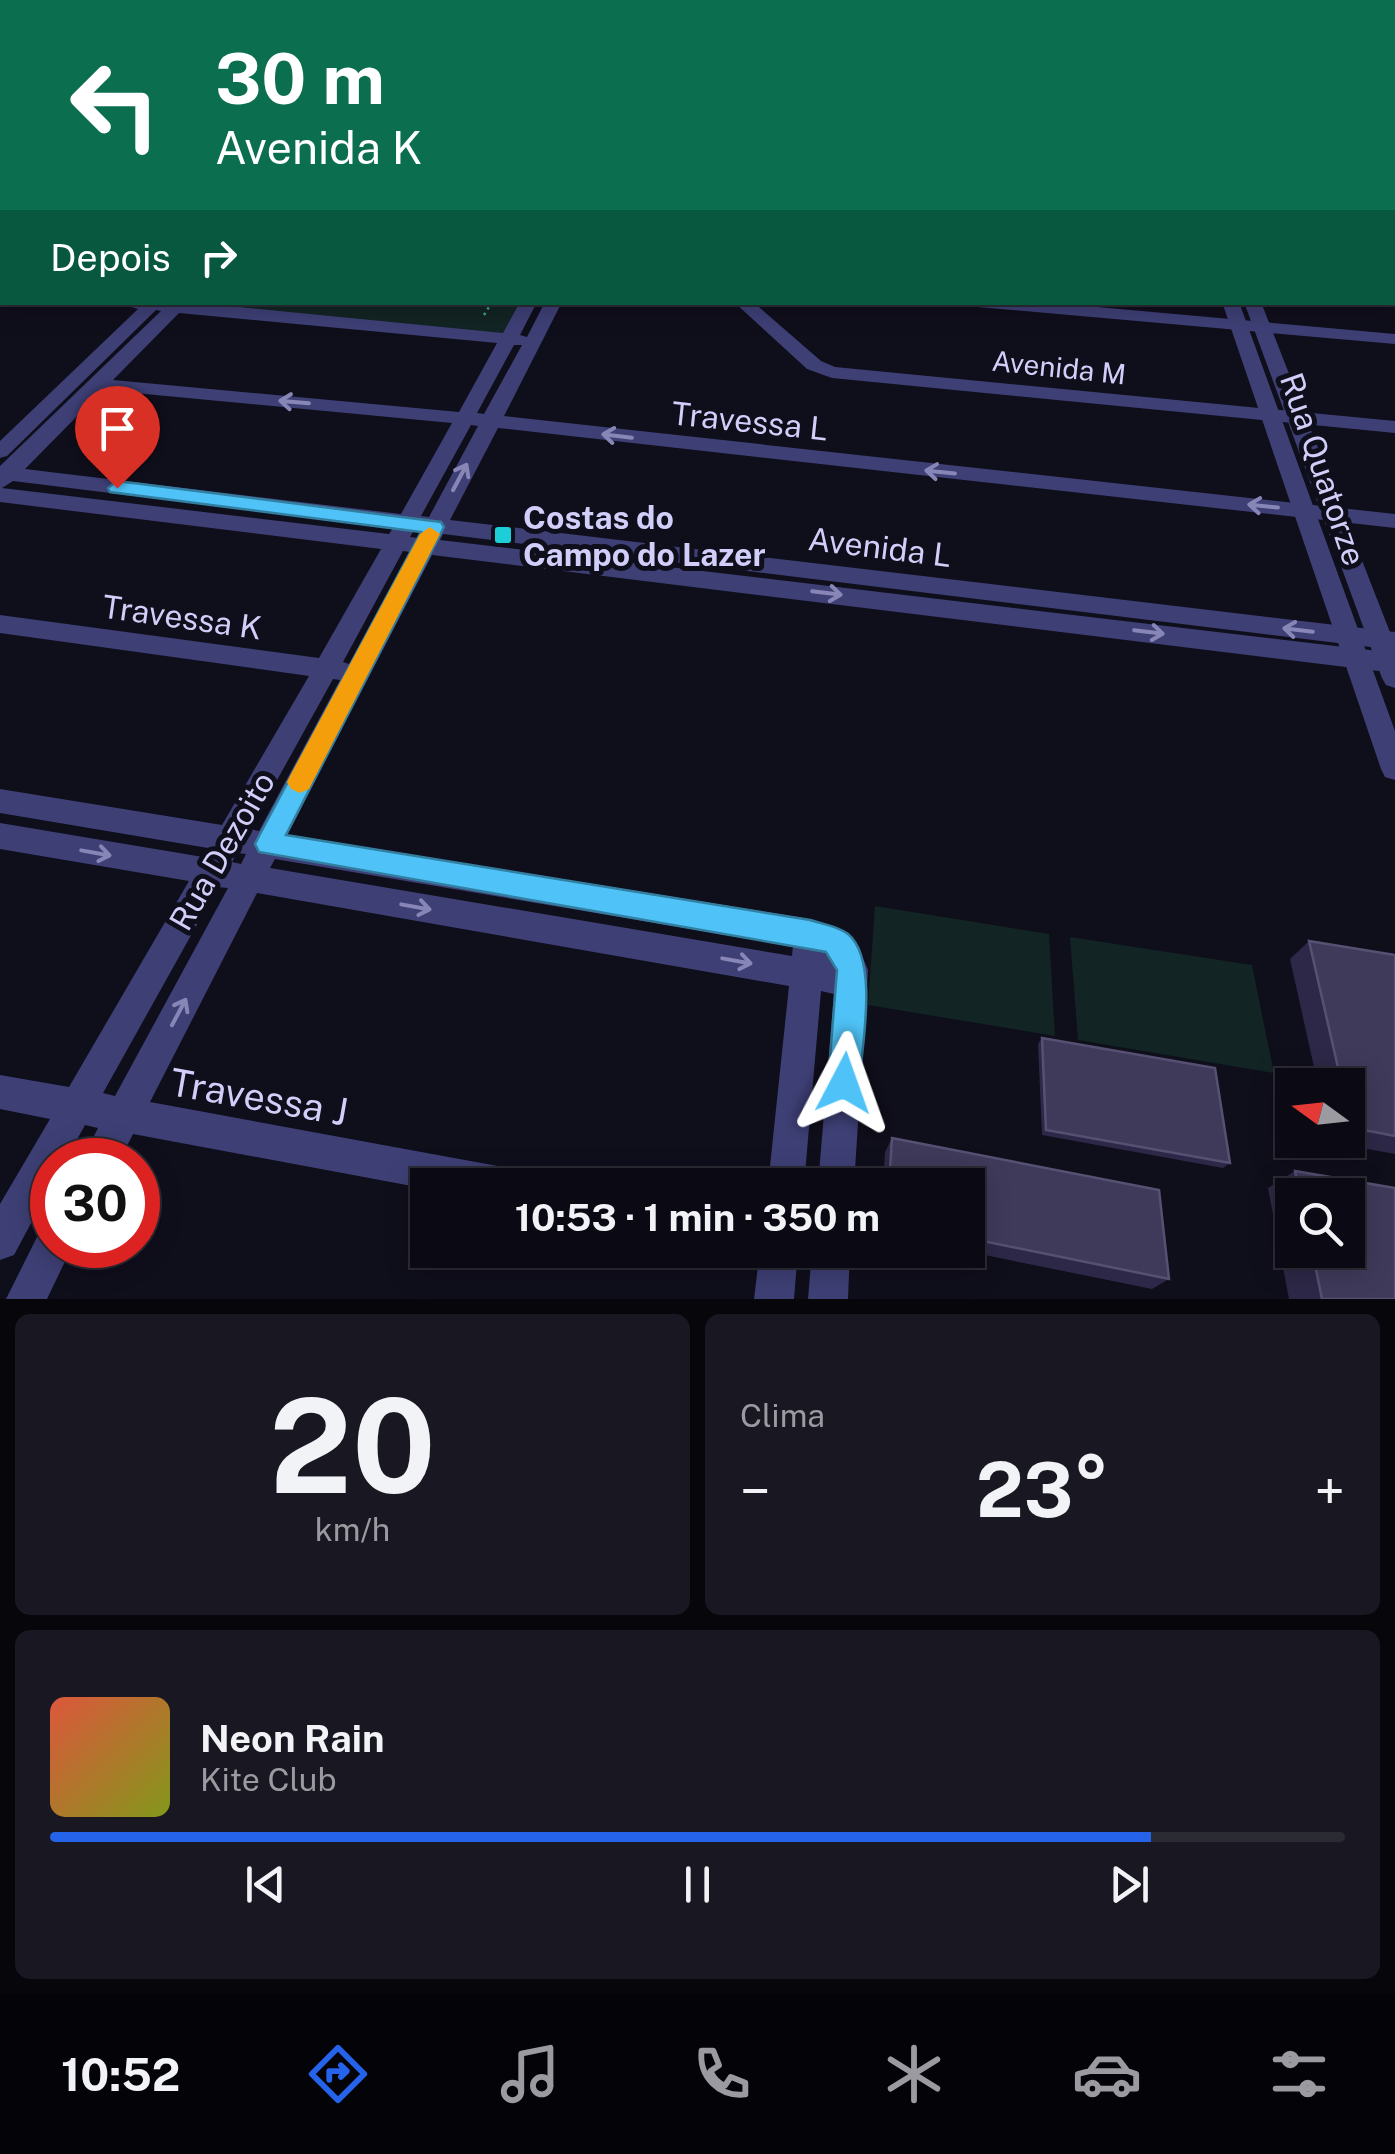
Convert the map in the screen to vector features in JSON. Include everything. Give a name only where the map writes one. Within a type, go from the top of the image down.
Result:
[{"type":"street","points":[[2,475],[98,384],[165,305]]},
{"type":"street","points":[[2,475],[165,305]]},
{"type":"street","points":[[176,305],[521,340]]},
{"type":"street","name":"Rua Dezoito","points":[[521,340],[528,305]]},
{"type":"street","name":"Rua Dezoito","points":[[0,1240],[229,839],[341,671],[521,340],[551,305]]},
{"type":"street","name":"Avenida M","points":[[745,305],[814,365],[1280,410],[1395,428]]},
{"type":"street","name":"Avenida M","points":[[768,305],[837,367]]},
{"type":"street","points":[[1011,305],[1395,340]]},
{"type":"street","name":"Rua Quatorze","points":[[1232,305],[1250,327],[1280,410],[1331,514],[1391,657]]},
{"type":"street","name":"Rua Quatorze","points":[[1250,327],[1252,305]]},
{"type":"street","name":"Travessa L","points":[[98,384],[477,420],[1395,520]]},
{"type":"street","name":"Avenida M","points":[[1280,410],[1395,414]]},
{"type":"street","name":"Rua Quatorze","points":[[1280,410],[1303,510],[1395,769]]},
{"type":"street","name":"Avenida L","points":[[2,475],[416,534],[1352,646],[1391,657]]},
{"type":"street","name":"Travessa K","points":[[0,624],[341,671]]},
{"type":"street","name":"Rua Dezoito","points":[[112,1138],[268,844],[341,671]]},
{"type":"street","points":[[0,801],[823,938],[846,954],[851,980],[837,1168]]},
{"type":"street","points":[[0,836],[851,980]]},
{"type":"street","points":[[788,1168],[806,972],[823,938]]},
{"type":"street","name":"Travessa J","points":[[0,1092],[410,1168]]},
{"type":"street","points":[[26,1299],[42,1268]]},
{"type":"street","points":[[774,1299],[777,1268]]},
{"type":"street","points":[[828,1299],[831,1268]]},
{"type":"path","points":[[484,315],[490,305]]},
{"type":"shaded area","points":[[207,305],[528,305],[508,339]]},
{"type":"shaded area","points":[[875,906],[1049,934],[1055,1036],[868,1005]]},
{"type":"shaded area","points":[[1070,937],[1252,965],[1274,1073],[1078,1040]]},
{"type":"building","points":[[1309,941],[1395,955],[1395,1136],[1365,1130],[1365,1068],[1338,1068]]},
{"type":"building","points":[[1042,1038],[1215,1068],[1230,1163],[1046,1130]]},
{"type":"building","points":[[892,1138],[1159,1190],[1169,1279],[985,1241],[985,1168],[890,1168]]},
{"type":"building","points":[[1295,1171],[1336,1178],[1296,1178]]},
{"type":"building","points":[[1365,1183],[1395,1188],[1395,1299],[1322,1299],[1316,1268],[1365,1268]]},
{"type":"slow traffic","points":[[300,782],[430,534]]},
{"type":"place","name":"Costas do Campo do Lazer","points":[[503,535]]},
{"type":"route","points":[[117,488],[434,527],[268,844],[825,937],[836,942],[846,954],[852,970],[844,1083]]}]
